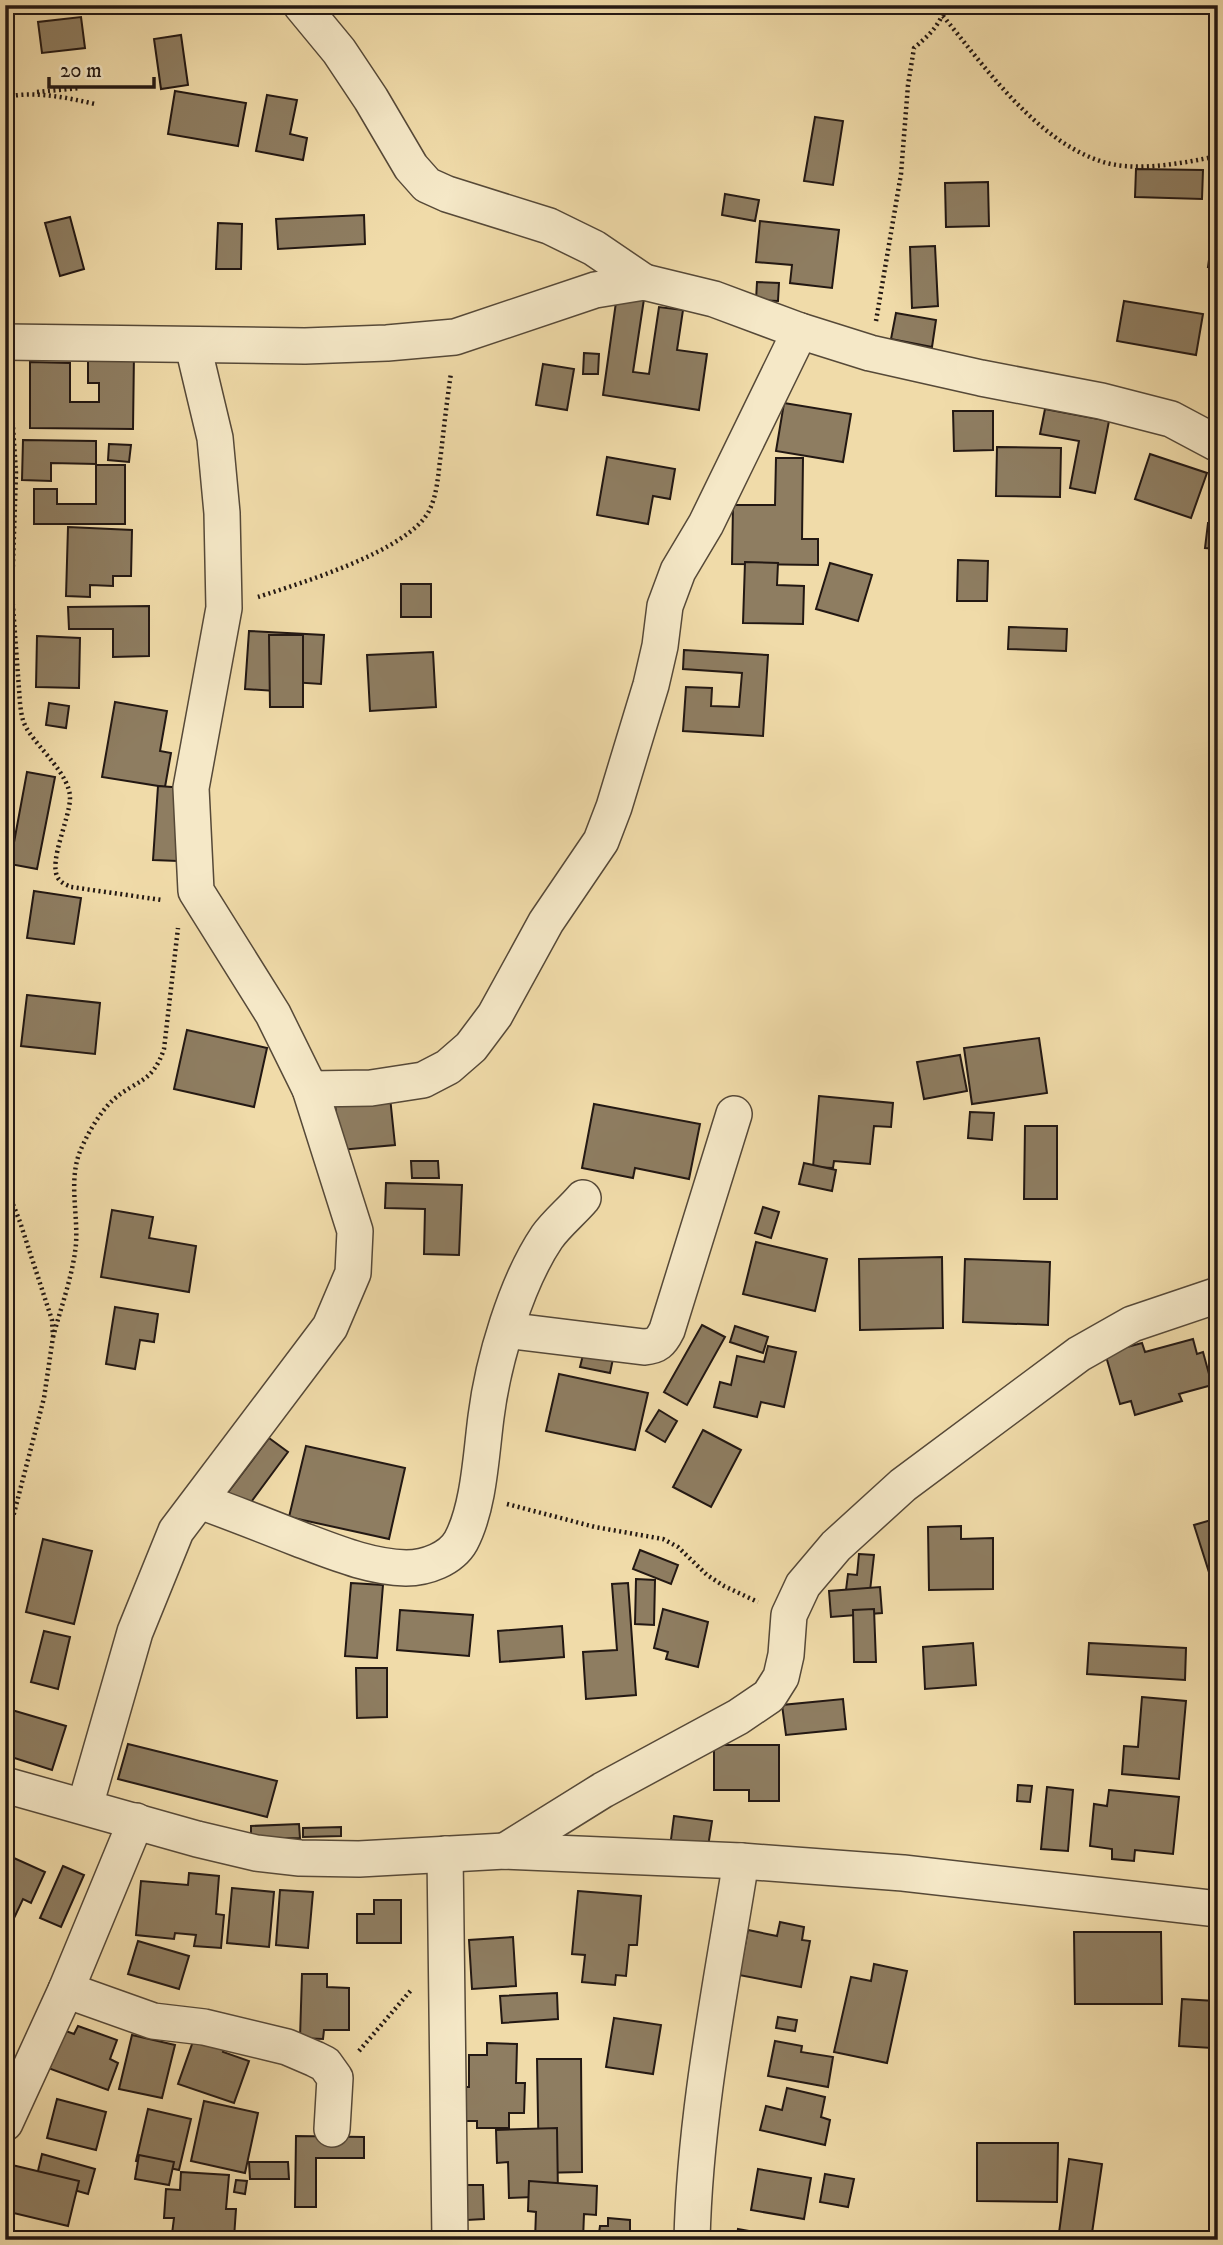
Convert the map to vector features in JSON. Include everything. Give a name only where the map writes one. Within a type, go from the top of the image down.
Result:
[{"type":"street","points":[[301,5],[339,51],[411,167],[427,185],[447,194],[549,226],[594,248],[644,282],[715,299],[800,331],[870,353],[1113,404],[1171,419],[1218,444]]},
{"type":"street","points":[[5,342],[318,346],[455,337],[595,290],[644,282]]},
{"type":"street","points":[[310,1089],[371,1088],[423,1080],[448,1067],[471,1047],[495,1015],[546,922],[601,841],[651,685],[665,606],[678,571],[706,524],[800,331]]},
{"type":"street","points":[[85,1806],[135,1632],[176,1531],[330,1327],[353,1273],[355,1231],[310,1089],[273,1014],[191,902],[195,891],[191,788],[224,608],[222,513],[215,438],[193,346]]},
{"type":"street","points":[[506,1330],[644,1347],[654,1347],[660,1343],[667,1331],[734,1114]]},
{"type":"street","points":[[200,1501],[349,1558],[408,1568],[432,1564],[448,1555],[460,1542],[476,1496],[488,1404],[506,1330],[528,1270],[548,1235],[583,1198]]},
{"type":"street","points":[[505,1851],[603,1790],[738,1717],[769,1696],[780,1677],[786,1655],[789,1615],[803,1586],[836,1546],[903,1485],[1079,1354],[1132,1324],[1218,1294]]},
{"type":"street","points":[[5,1785],[256,1853],[300,1858],[359,1859],[505,1851],[741,1861],[904,1873],[1218,1909]]},
{"type":"street","points":[[5,2123],[66,1990],[136,1821]]},
{"type":"street","points":[[445,1854],[450,2240]]},
{"type":"street","points":[[692,2240],[693,2192],[710,2053],[741,1861]]},
{"type":"street","points":[[66,1990],[153,2021],[204,2027],[287,2047],[325,2064],[335,2078],[332,2129]]},
{"type":"path","points":[[870,353],[901,174],[908,85],[914,48],[928,36],[943,16],[945,5]]},
{"type":"path","points":[[943,16],[1007,95],[1057,139],[1101,162],[1167,166],[1218,156]]},
{"type":"path","points":[[5,96],[80,88]]},
{"type":"path","points":[[5,96],[42,94],[95,104]]},
{"type":"path","points":[[224,608],[302,582],[378,552],[414,530],[428,512],[436,492],[455,337]]},
{"type":"path","points":[[5,396],[12,411],[16,473],[12,593],[20,703],[27,730],[65,779],[70,798],[56,857],[56,872],[59,879],[71,887],[191,902],[160,1063],[143,1081],[113,1100],[96,1121],[80,1153],[74,1173],[76,1244],[54,1337],[44,1398],[5,1548]]},
{"type":"path","points":[[5,1184],[52,1320],[54,1337]]},
{"type":"path","points":[[476,1496],[595,1527],[663,1539],[678,1547],[724,1586],[789,1615]]},
{"type":"path","points":[[335,2078],[416,1985],[447,1961]]},
{"type":"building","points":[[5,5],[28,5],[28,8],[5,11]]},
{"type":"building","points":[[81,17],[85,48],[42,53],[38,22]]},
{"type":"building","points":[[181,35],[188,85],[161,89],[154,39]]},
{"type":"building","points":[[175,91],[246,103],[238,146],[168,134]]},
{"type":"building","points":[[267,95],[297,100],[290,134],[307,138],[303,160],[256,151]]},
{"type":"building","points":[[815,117],[843,121],[833,185],[804,181]]},
{"type":"building","points":[[1136,169],[1203,170],[1202,199],[1135,197]]},
{"type":"building","points":[[988,182],[989,226],[946,227],[945,183]]},
{"type":"building","points":[[725,194],[759,200],[755,221],[722,215]]},
{"type":"building","points":[[1218,201],[1218,268],[1208,267]]},
{"type":"building","points":[[364,215],[365,244],[278,249],[276,219]]},
{"type":"building","points":[[70,217],[84,269],[60,276],[45,223]]},
{"type":"building","points":[[760,221],[839,230],[832,288],[790,283],[792,265],[756,262]]},
{"type":"building","points":[[218,223],[242,224],[241,269],[216,269]]},
{"type":"building","points":[[935,246],[938,306],[912,308],[910,247]]},
{"type":"building","points":[[757,282],[779,283],[778,301],[756,300]]},
{"type":"building","points":[[617,295],[644,299],[633,372],[649,374],[659,307],[683,310],[677,350],[707,354],[699,410],[603,395]]},
{"type":"building","points":[[1124,301],[1203,314],[1196,355],[1117,341]]},
{"type":"building","points":[[896,313],[936,320],[932,347],[891,339]]},
{"type":"building","points":[[88,352],[134,353],[133,429],[30,428],[30,362],[70,363],[70,402],[99,402],[99,383],[88,383]]},
{"type":"building","points":[[584,353],[599,354],[598,374],[583,374]]},
{"type":"building","points":[[543,364],[574,369],[567,410],[536,405]]},
{"type":"building","points":[[784,403],[851,414],[843,462],[776,451]]},
{"type":"building","points":[[1045,409],[1109,421],[1095,493],[1070,488],[1079,441],[1040,434]]},
{"type":"building","points":[[953,411],[993,411],[993,450],[954,451]]},
{"type":"building","points":[[23,440],[96,441],[96,464],[51,463],[51,481],[22,480]]},
{"type":"building","points":[[109,444],[131,445],[129,462],[108,460]]},
{"type":"building","points":[[997,447],[1061,448],[1060,497],[996,496]]},
{"type":"building","points":[[1150,454],[1207,473],[1191,518],[1135,499]]},
{"type":"building","points":[[607,457],[675,469],[670,499],[653,496],[648,524],[597,515]]},
{"type":"building","points":[[776,458],[803,458],[802,539],[818,539],[818,565],[732,564],[733,505],[775,505]]},
{"type":"building","points":[[96,465],[125,465],[125,524],[34,524],[34,489],[57,489],[57,504],[96,504]]},
{"type":"building","points":[[1208,523],[1218,524],[1218,549],[1205,548]]},
{"type":"building","points":[[68,527],[132,530],[131,576],[113,576],[113,586],[90,585],[90,597],[66,596]]},
{"type":"building","points":[[958,560],[988,561],[987,601],[957,601]]},
{"type":"building","points":[[745,562],[778,563],[777,585],[804,586],[803,624],[743,623]]},
{"type":"building","points":[[830,563],[872,575],[858,621],[816,609]]},
{"type":"building","points":[[401,584],[431,584],[431,617],[401,617]]},
{"type":"building","points":[[149,606],[149,656],[113,657],[113,629],[69,629],[68,607]]},
{"type":"building","points":[[1009,627],[1067,629],[1066,651],[1008,649]]},
{"type":"building","points":[[249,631],[324,635],[321,684],[276,681],[275,691],[245,689]]},
{"type":"building","points":[[269,635],[303,635],[303,707],[270,707]]},
{"type":"building","points":[[37,636],[80,638],[79,688],[36,687]]},
{"type":"building","points":[[684,650],[768,655],[763,736],[683,731],[686,687],[712,688],[711,706],[739,707],[742,673],[683,669]]},
{"type":"building","points":[[433,652],[436,707],[370,711],[367,655]]},
{"type":"building","points":[[115,702],[167,711],[160,751],[171,753],[165,787],[102,777]]},
{"type":"building","points":[[49,703],[69,706],[66,728],[46,725]]},
{"type":"building","points":[[27,772],[55,777],[37,869],[10,864]]},
{"type":"building","points":[[158,786],[185,788],[178,861],[153,860]]},
{"type":"building","points":[[34,891],[81,898],[74,944],[27,938]]},
{"type":"building","points":[[27,995],[100,1003],[95,1054],[21,1046]]},
{"type":"building","points":[[187,1030],[267,1048],[254,1107],[174,1089]]},
{"type":"building","points":[[1039,1038],[1047,1093],[972,1104],[964,1048]]},
{"type":"building","points":[[960,1055],[967,1091],[924,1099],[917,1062]]},
{"type":"building","points":[[819,1096],[893,1103],[891,1127],[874,1126],[870,1164],[834,1161],[833,1168],[813,1167]]},
{"type":"building","points":[[390,1097],[395,1145],[340,1150],[335,1104]]},
{"type":"building","points":[[594,1104],[700,1124],[689,1179],[635,1168],[633,1178],[582,1168]]},
{"type":"building","points":[[970,1112],[994,1113],[992,1140],[968,1138]]},
{"type":"building","points":[[1025,1126],[1057,1126],[1057,1199],[1024,1199]]},
{"type":"building","points":[[411,1161],[438,1161],[439,1178],[412,1178]]},
{"type":"building","points":[[804,1163],[836,1170],[832,1191],[799,1184]]},
{"type":"building","points":[[386,1183],[462,1185],[459,1255],[424,1254],[425,1209],[385,1208]]},
{"type":"building","points":[[763,1207],[779,1212],[771,1238],[755,1233]]},
{"type":"building","points":[[112,1210],[153,1217],[149,1238],[196,1246],[189,1292],[101,1277]]},
{"type":"building","points":[[756,1242],[827,1259],[815,1311],[743,1294]]},
{"type":"building","points":[[942,1257],[943,1328],[860,1330],[859,1259]]},
{"type":"building","points":[[965,1259],[1050,1262],[1048,1325],[963,1322]]},
{"type":"building","points":[[115,1307],[158,1314],[154,1342],[140,1340],[135,1369],[106,1364]]},
{"type":"building","points":[[702,1325],[725,1337],[687,1405],[664,1392]]},
{"type":"building","points":[[735,1326],[768,1337],[763,1353],[730,1342]]},
{"type":"building","points":[[1193,1339],[1197,1354],[1203,1352],[1212,1385],[1179,1394],[1182,1401],[1135,1415],[1131,1401],[1120,1404],[1105,1353],[1142,1343],[1145,1352]]},
{"type":"building","points":[[768,1346],[796,1352],[784,1407],[761,1402],[757,1417],[714,1407],[720,1382],[731,1385],[737,1356],[764,1362]]},
{"type":"building","points":[[585,1347],[614,1354],[610,1373],[580,1367]]},
{"type":"building","points":[[559,1374],[648,1393],[635,1450],[546,1431]]},
{"type":"building","points":[[659,1410],[677,1421],[665,1442],[646,1431]]},
{"type":"building","points":[[703,1430],[741,1450],[711,1507],[673,1487]]},
{"type":"building","points":[[269,1438],[288,1452],[246,1509],[226,1495]]},
{"type":"building","points":[[306,1446],[405,1468],[389,1539],[289,1517]]},
{"type":"building","points":[[1218,1518],[1218,1587],[1214,1588],[1194,1525]]},
{"type":"building","points":[[961,1526],[961,1539],[993,1538],[993,1589],[929,1590],[928,1527]]},
{"type":"building","points":[[43,1539],[92,1551],[74,1624],[26,1612]]},
{"type":"building","points":[[640,1550],[678,1565],[671,1584],[633,1569]]},
{"type":"building","points":[[859,1554],[874,1555],[869,1600],[845,1598],[848,1574],[857,1575]]},
{"type":"building","points":[[636,1579],[655,1580],[654,1625],[635,1624]]},
{"type":"building","points":[[351,1583],[383,1585],[377,1658],[345,1656]]},
{"type":"building","points":[[628,1583],[636,1695],[586,1699],[583,1652],[617,1650],[612,1584]]},
{"type":"building","points":[[880,1587],[882,1613],[831,1617],[829,1591]]},
{"type":"building","points":[[663,1609],[708,1622],[698,1667],[666,1659],[668,1652],[654,1648]]},
{"type":"building","points":[[874,1609],[876,1662],[854,1662],[853,1610]]},
{"type":"building","points":[[400,1610],[473,1615],[469,1656],[397,1650]]},
{"type":"building","points":[[562,1626],[564,1657],[500,1662],[498,1631]]},
{"type":"building","points":[[44,1631],[70,1637],[58,1689],[31,1682]]},
{"type":"building","points":[[973,1643],[976,1685],[925,1689],[923,1647]]},
{"type":"building","points":[[1089,1643],[1186,1648],[1185,1680],[1087,1674]]},
{"type":"building","points":[[356,1668],[387,1668],[387,1717],[357,1718]]},
{"type":"building","points":[[1142,1697],[1186,1701],[1179,1779],[1122,1774],[1124,1746],[1138,1747]]},
{"type":"building","points":[[843,1699],[846,1729],[786,1735],[782,1705]]},
{"type":"building","points":[[5,1708],[66,1726],[52,1770],[5,1755]]},
{"type":"building","points":[[128,1744],[277,1781],[267,1817],[118,1779]]},
{"type":"building","points":[[714,1745],[779,1745],[779,1801],[749,1801],[749,1790],[714,1790]]},
{"type":"building","points":[[1018,1785],[1032,1786],[1030,1802],[1017,1801]]},
{"type":"building","points":[[1047,1787],[1073,1790],[1068,1851],[1041,1849]]},
{"type":"building","points":[[1109,1790],[1179,1797],[1173,1854],[1135,1850],[1134,1861],[1112,1859],[1112,1849],[1090,1846],[1094,1804],[1107,1806]]},
{"type":"building","points":[[674,1816],[712,1821],[707,1853],[670,1847]]},
{"type":"building","points":[[299,1824],[300,1838],[251,1839],[251,1826]]},
{"type":"building","points":[[341,1827],[341,1836],[303,1837],[303,1828]]},
{"type":"building","points":[[5,1854],[45,1872],[31,1903],[23,1899],[7,1933],[5,1932]]},
{"type":"building","points":[[63,1866],[84,1875],[61,1927],[40,1918]]},
{"type":"building","points":[[189,1873],[219,1876],[216,1914],[224,1915],[221,1948],[194,1946],[196,1935],[175,1933],[174,1939],[136,1935],[141,1881],[188,1885]]},
{"type":"building","points":[[232,1888],[274,1892],[269,1947],[227,1943]]},
{"type":"building","points":[[280,1890],[313,1892],[308,1948],[276,1945]]},
{"type":"building","points":[[578,1891],[641,1896],[637,1945],[629,1945],[626,1976],[616,1975],[615,1985],[582,1982],[585,1955],[572,1954]]},
{"type":"building","points":[[374,1900],[401,1900],[401,1943],[357,1943],[357,1914],[374,1914]]},
{"type":"building","points":[[780,1922],[804,1927],[802,1940],[810,1941],[801,1987],[739,1975],[748,1930],[777,1936]]},
{"type":"building","points":[[1074,1932],[1161,1932],[1162,2004],[1075,2004]]},
{"type":"building","points":[[513,1937],[516,1986],[472,1989],[469,1940]]},
{"type":"building","points":[[1215,1938],[1218,1938],[1218,1989],[1212,1989]]},
{"type":"building","points":[[138,1941],[189,1956],[179,1989],[128,1974]]},
{"type":"building","points":[[874,1964],[907,1971],[887,2063],[834,2052],[851,1977],[871,1981]]},
{"type":"building","points":[[302,1974],[327,1974],[327,1987],[349,1988],[349,2030],[324,2030],[323,2039],[300,2038]]},
{"type":"building","points":[[557,1993],[558,2019],[502,2023],[500,1996]]},
{"type":"building","points":[[1182,1999],[1215,2001],[1212,2048],[1179,2046]]},
{"type":"building","points":[[778,2017],[797,2020],[795,2031],[776,2028]]},
{"type":"building","points":[[614,2018],[661,2025],[653,2074],[606,2067]]},
{"type":"building","points":[[78,2026],[117,2040],[110,2059],[118,2063],[108,2090],[48,2068],[63,2030],[74,2034]]},
{"type":"building","points":[[197,2030],[227,2041],[223,2052],[249,2061],[234,2103],[178,2084]]},
{"type":"building","points":[[132,2035],[175,2045],[162,2098],[119,2089]]},
{"type":"building","points":[[775,2041],[802,2046],[801,2052],[833,2057],[828,2087],[768,2076]]},
{"type":"building","points":[[487,2043],[517,2044],[516,2083],[525,2083],[524,2113],[509,2113],[509,2128],[477,2128],[477,2121],[458,2121],[458,2087],[469,2087],[469,2055],[487,2055]]},
{"type":"building","points":[[537,2059],[581,2059],[582,2172],[539,2173]]},
{"type":"building","points":[[787,2088],[825,2097],[821,2117],[830,2120],[825,2145],[760,2130],[766,2106],[782,2110]]},
{"type":"building","points":[[57,2099],[106,2112],[96,2150],[47,2138]]},
{"type":"building","points":[[204,2101],[258,2113],[245,2173],[191,2161]]},
{"type":"building","points":[[148,2109],[191,2119],[179,2170],[136,2161]]},
{"type":"building","points":[[557,2128],[558,2196],[509,2198],[508,2162],[497,2163],[496,2130]]},
{"type":"building","points":[[296,2136],[364,2137],[364,2158],[316,2158],[316,2207],[295,2207]]},
{"type":"building","points":[[977,2143],[1058,2143],[1057,2202],[977,2201]]},
{"type":"building","points":[[42,2154],[95,2169],[88,2194],[67,2188],[65,2198],[43,2192],[47,2178],[37,2175]]},
{"type":"building","points":[[139,2155],[174,2162],[169,2185],[135,2179]]},
{"type":"building","points":[[1069,2159],[1102,2164],[1091,2240],[1058,2240]]},
{"type":"building","points":[[249,2162],[288,2162],[289,2179],[250,2179]]},
{"type":"building","points":[[12,2165],[79,2181],[68,2226],[5,2211],[5,2190]]},
{"type":"building","points":[[758,2169],[811,2178],[804,2219],[751,2210]]},
{"type":"building","points":[[181,2172],[229,2175],[226,2209],[236,2209],[234,2238],[172,2234],[174,2218],[164,2218],[166,2189],[180,2190]]},
{"type":"building","points":[[825,2174],[854,2179],[848,2207],[820,2202]]},
{"type":"building","points":[[236,2180],[247,2181],[245,2194],[234,2192]]},
{"type":"building","points":[[529,2181],[597,2186],[596,2215],[584,2214],[583,2240],[535,2240],[536,2212],[528,2211]]},
{"type":"building","points":[[466,2185],[483,2185],[484,2219],[467,2220]]},
{"type":"building","points":[[608,2218],[630,2220],[630,2240],[598,2240],[600,2226],[608,2226]]},
{"type":"building","points":[[738,2229],[782,2237],[782,2240],[736,2240]]},
{"type":"building","points":[[465,2232],[502,2234],[501,2240],[465,2240]]},
{"type":"building","points":[[375,2233],[375,2240],[321,2240],[321,2235]]}]
